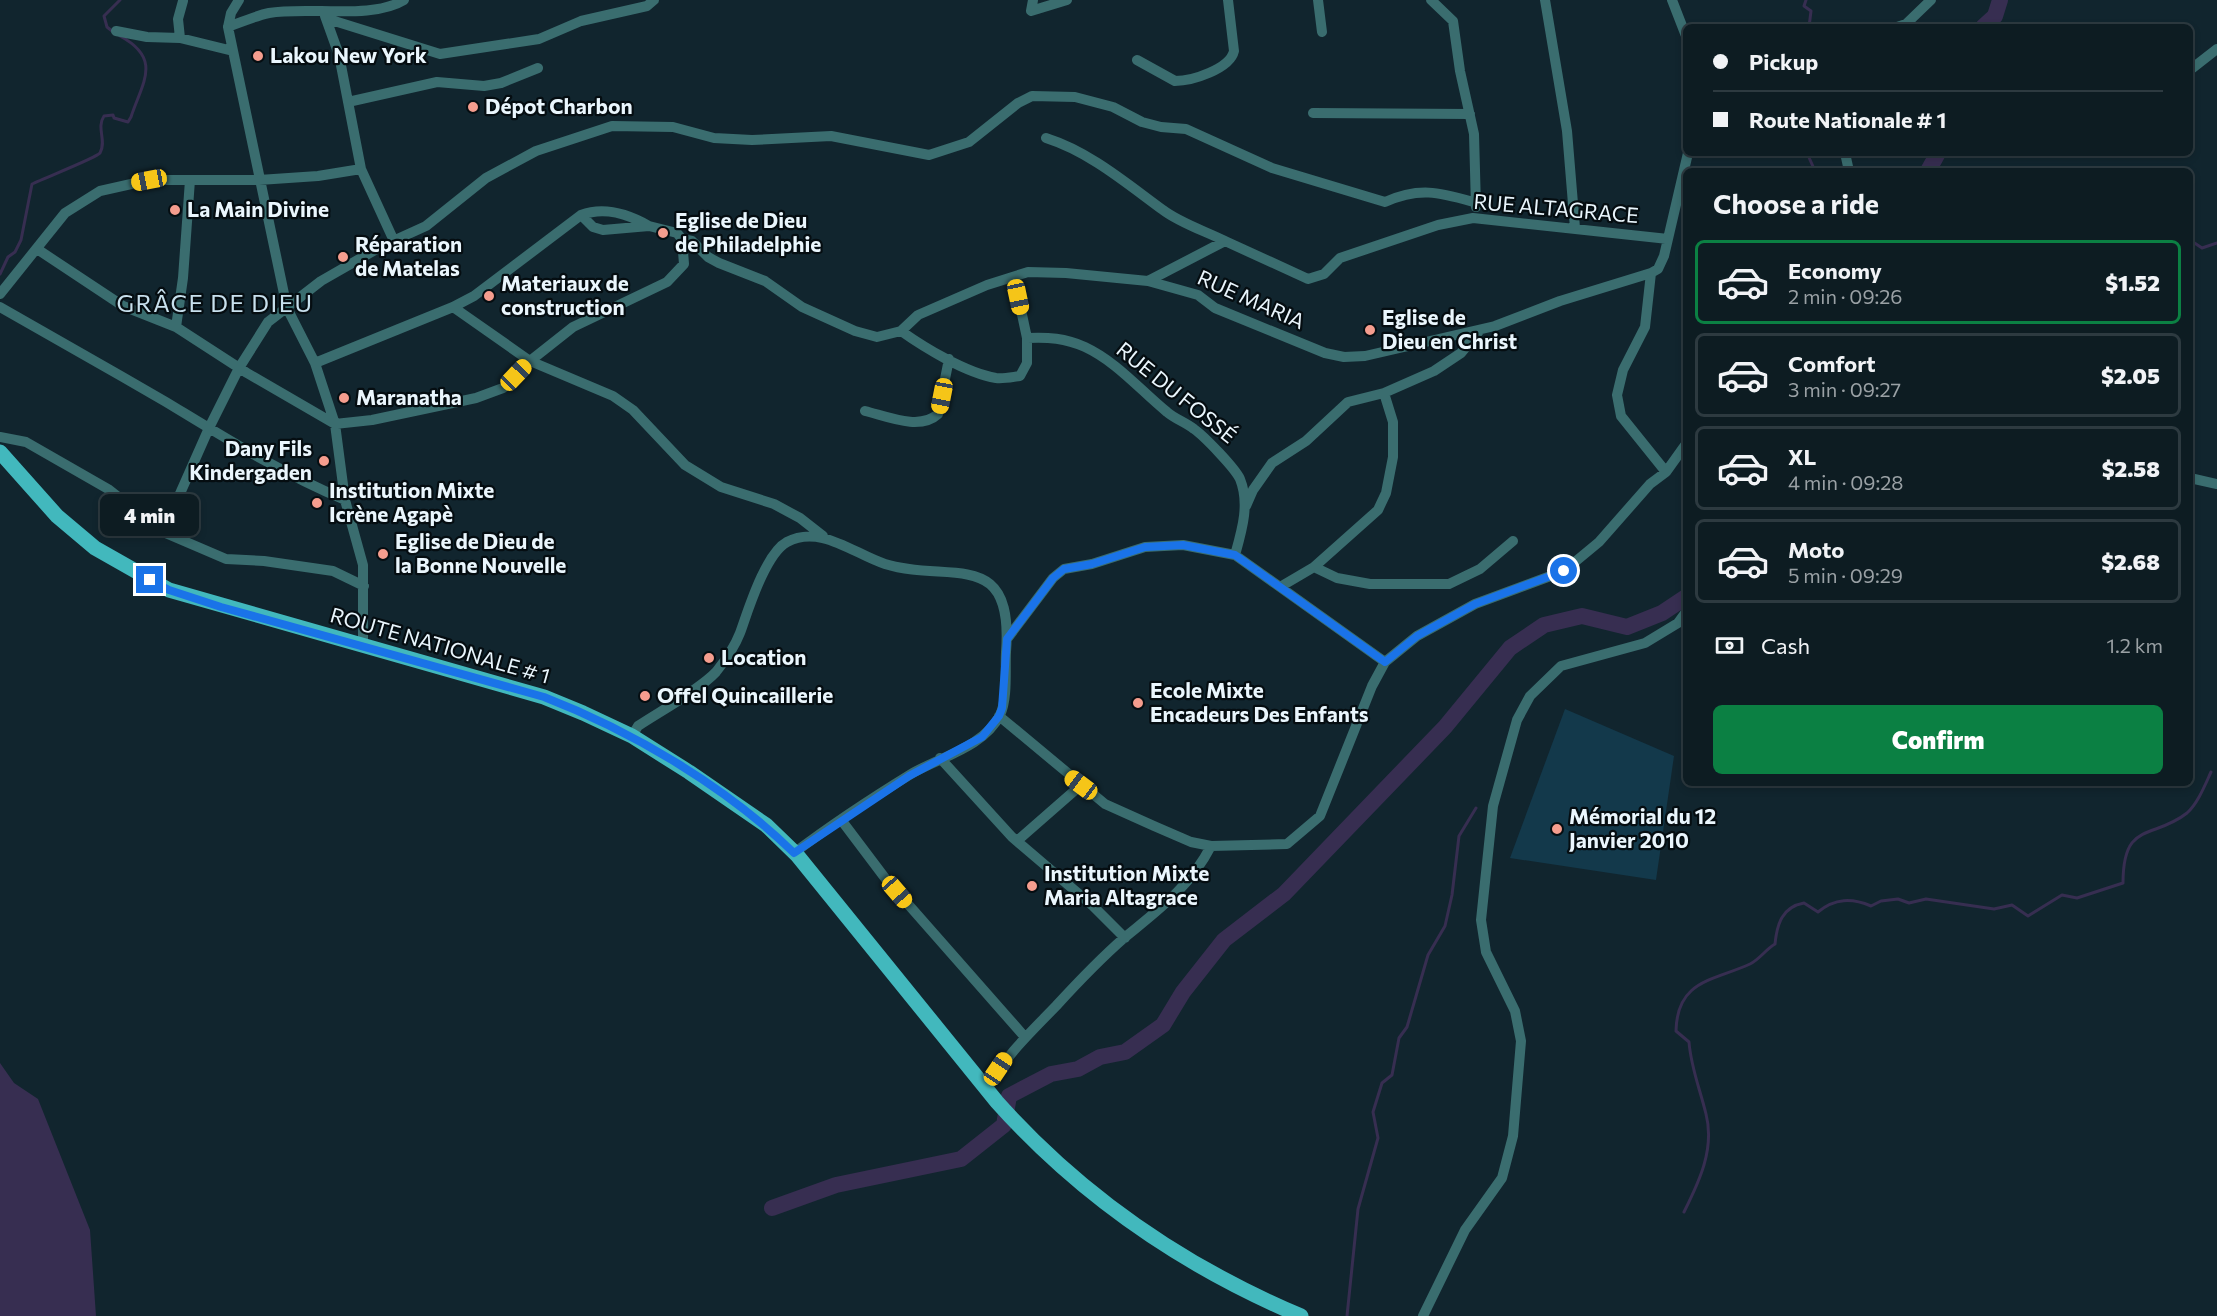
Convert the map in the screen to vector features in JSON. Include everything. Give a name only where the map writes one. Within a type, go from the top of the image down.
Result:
[{"type":"main road","name":"ROUTE NATIONALE # 1","points":[[0,452],[57,516],[95,548],[169,590],[544,697],[632,736],[759,819],[794,853],[1029,1137],[1080,1184],[1140,1230],[1206,1270],[1301,1316]]},
{"type":"street","points":[[239,0],[231,14],[228,27],[232,51],[287,308],[315,363],[335,424],[345,500],[354,526],[364,586],[363,645]]},
{"type":"street","points":[[228,27],[268,13],[376,10],[394,6],[404,0]]},
{"type":"street","points":[[318,10],[328,19],[441,54],[456,53],[490,44],[539,39],[581,21],[647,6],[654,0]]},
{"type":"street","points":[[1033,0],[1031,11],[1067,0]]},
{"type":"street","points":[[1137,60],[1175,81],[1222,68],[1232,59],[1234,51],[1227,0]]},
{"type":"street","points":[[1318,0],[1322,32]]},
{"type":"street","points":[[1431,0],[1453,21],[1474,134],[1477,203],[1473,218]]},
{"type":"street","points":[[1545,0],[1567,131],[1575,228]]},
{"type":"street","points":[[1672,0],[1683,28]]},
{"type":"street","points":[[1906,24],[1931,0]]},
{"type":"street","points":[[180,38],[178,19],[183,1]]},
{"type":"street","points":[[328,19],[339,55],[361,169],[394,242]]},
{"type":"street","points":[[116,31],[147,37],[180,38],[232,51]]},
{"type":"street","points":[[2193,68],[2217,49]]},
{"type":"street","points":[[348,102],[438,82],[484,86],[501,83],[538,69]]},
{"type":"street","points":[[163,532],[209,428],[239,368],[263,328],[321,281],[426,225],[486,178],[536,152],[612,126],[673,127],[714,138],[752,140],[831,136],[929,155],[969,142],[1018,103],[1032,96],[1075,97],[1113,107],[1142,122],[1161,127],[1186,129],[1272,168],[1385,202],[1406,193],[1419,192],[1449,195],[1477,203]]},
{"type":"street","points":[[1313,113],[1470,114]]},
{"type":"street","name":"RUE ALTAGRACE","points":[[1046,138],[1071,146],[1144,194],[1165,212],[1308,279],[1324,274],[1340,258],[1438,225],[1473,218],[1668,239]]},
{"type":"street","points":[[0,294],[65,213],[100,191],[149,180],[259,180],[318,176],[361,169]]},
{"type":"street","points":[[1666,472],[1621,416],[1617,395],[1623,370],[1645,327],[1651,273],[1658,269],[1664,256],[1683,174]]},
{"type":"street","points":[[176,327],[183,278],[190,180]]},
{"type":"street","points":[[315,363],[453,307],[483,289],[581,215],[595,210],[619,213],[649,226],[677,234],[682,239],[692,241],[708,257],[719,263],[765,281],[802,307],[855,331],[878,337],[901,331],[979,374],[998,378],[1020,376],[1027,363],[1027,338],[1014,277]]},
{"type":"street","points":[[581,215],[593,227],[603,231],[649,226]]},
{"type":"street","points":[[38,249],[123,306],[176,327],[239,368],[335,424],[372,420],[476,398],[503,388],[530,361],[573,327],[667,282],[684,264],[682,239]]},
{"type":"street","points":[[1148,281],[1225,241]]},
{"type":"street","name":"RUE MARIA","points":[[901,331],[918,315],[987,285],[1028,272],[1066,273],[1148,281],[1198,294],[1215,308],[1333,356],[1365,356],[1479,331],[1560,301],[1651,273]]},
{"type":"street","points":[[0,307],[209,428],[226,441],[295,479],[345,500]]},
{"type":"street","points":[[453,307],[530,361],[613,396],[633,410],[685,465],[721,487],[774,504],[800,518],[823,536],[866,558],[899,568],[961,571],[984,580],[997,591],[1004,602],[1007,639],[1002,708],[999,716],[982,737],[940,758],[794,853]]},
{"type":"street","points":[[1245,509],[1253,490],[1272,463],[1306,441],[1348,402],[1384,393],[1434,371],[1461,353],[1479,331]]},
{"type":"street","name":"RUE DU FOSSÉ","points":[[1027,338],[1059,337],[1085,347],[1141,387],[1167,413],[1196,429],[1229,462],[1239,479],[1245,509],[1235,555]]},
{"type":"street","points":[[866,411],[902,420],[924,422],[933,419],[938,414],[949,359]]},
{"type":"street","points":[[1280,587],[1314,567],[1378,510],[1386,493],[1393,457],[1393,422],[1384,393]]},
{"type":"street","points":[[0,437],[26,442],[99,484],[163,532],[226,559],[264,561],[333,571],[364,586]]},
{"type":"street","points":[[999,716],[1105,804],[1191,842],[1211,846],[1287,844],[1320,816],[1363,707],[1385,662],[1417,636],[1475,604],[1564,571],[1599,542],[1650,484],[1666,472],[1683,448]]},
{"type":"street","points":[[2193,479],[2217,484]]},
{"type":"street","points":[[632,736],[638,726],[715,672],[740,634],[752,596],[777,550],[787,542],[823,536]]},
{"type":"street","points":[[1314,567],[1337,578],[1370,584],[1449,584],[1480,569],[1513,541]]},
{"type":"street","points":[[1007,639],[1053,578],[1064,569],[1092,564],[1145,547],[1183,545],[1235,555],[1385,662]]},
{"type":"street","points":[[1423,1316],[1465,1230],[1502,1178],[1513,1136],[1521,1041],[1515,1011],[1486,952],[1481,920],[1493,806],[1513,731],[1530,696],[1561,666],[1645,643],[1678,623],[1683,616]]},
{"type":"street","points":[[940,758],[1017,841],[1093,906],[1125,938]]},
{"type":"street","points":[[1017,841],[1081,785]]},
{"type":"street","points":[[842,821],[885,878],[1024,1036]]},
{"type":"street","points":[[987,1089],[1007,1056],[1024,1036],[1125,938],[1150,920],[1177,893],[1201,866],[1211,846]]},
{"type":"shaded area","points":[[1565,709],[1674,756],[1656,880],[1510,858]]},
{"type":"shaded area","points":[[0,1063],[14,1083],[38,1099],[90,1230],[96,1316],[0,1316]]},
{"type":"waterway","points":[[112,31],[107,27],[104,16],[120,0]]},
{"type":"waterway","points":[[1806,0],[1804,6],[1811,11],[1809,24]]},
{"type":"waterway","points":[[1986,24],[1995,16],[2000,0]]},
{"type":"waterway","points":[[0,274],[8,257],[15,252],[21,240],[32,184],[100,153],[102,148],[101,125],[104,116],[113,115],[114,118],[128,122],[131,117],[144,82],[145,63],[133,45],[120,36]]},
{"type":"waterway","points":[[1808,156],[1814,168]]},
{"type":"waterway","points":[[1930,168],[1936,156]]},
{"type":"waterway","points":[[2193,242],[2202,248],[2217,243]]},
{"type":"waterway","points":[[772,1208],[836,1185],[961,1159],[1004,1125],[1009,1096],[1051,1074],[1078,1069],[1100,1057],[1125,1052],[1163,1025],[1183,992],[1224,940],[1284,894],[1445,727],[1510,648],[1544,625],[1582,616],[1627,627],[1662,613],[1683,599]]},
{"type":"waterway","points":[[1684,1212],[1704,1165],[1708,1127],[1689,1042],[1676,1031],[1678,1014],[1683,1001],[1690,992],[1711,979],[1750,964],[1775,944],[1779,923],[1790,908],[1804,903],[1818,912],[1831,904],[1844,901],[1871,906],[1881,901],[1898,899],[1909,903],[1926,899],[1994,909],[2012,905],[2028,916],[2062,895],[2077,898],[2123,883],[2124,863],[2128,849],[2134,840],[2187,813],[2198,799],[2211,772]]},
{"type":"waterway","points":[[1347,1316],[1358,1209],[1378,1138],[1373,1112],[1382,1083],[1392,1075],[1399,1038],[1407,1027],[1428,955],[1445,926],[1452,895],[1459,836],[1476,808]]},
{"type":"place","name":"Lakou New York","points":[[258,56]]},
{"type":"place","name":"Dépot Charbon","points":[[473,107]]},
{"type":"place","name":"La Main Divine","points":[[175,210]]},
{"type":"place","name":"Eglise de Dieu de Philadelphie","points":[[663,233]]},
{"type":"place","name":"Réparation de Matelas","points":[[343,257]]},
{"type":"place","name":"Materiaux de construction","points":[[489,296]]},
{"type":"place","name":"Eglise de Dieu en Christ","points":[[1370,330]]},
{"type":"place","name":"Maranatha","points":[[344,398]]},
{"type":"place","name":"Dany Fils Kindergaden","points":[[324,461]]},
{"type":"place","name":"Institution Mixte Icrène Agapè","points":[[317,503]]},
{"type":"place","name":"Eglise de Dieu de la Bonne Nouvelle","points":[[383,554]]},
{"type":"place","name":"Location","points":[[709,658]]},
{"type":"place","name":"Offel Quincaillerie","points":[[645,696]]},
{"type":"place","name":"Ecole Mixte Encadeurs Des Enfants","points":[[1138,703]]},
{"type":"place","name":"Mémorial du 12 Janvier 2010","points":[[1557,829]]},
{"type":"place","name":"Institution Mixte Maria Altagrace","points":[[1032,886]]},
{"type":"district","name":"GRÂCE DE DIEU","points":[[215,304]]},
{"type":"route","points":[[150,580],[169,590],[221,607],[544,697],[584,713],[632,736],[689,772],[766,825],[794,853],[909,776],[982,737],[999,716],[1002,708],[1007,639],[1053,578],[1064,569],[1092,564],[1120,553],[1145,547],[1183,545],[1235,555],[1385,662],[1417,636],[1475,604],[1564,571]]}]
